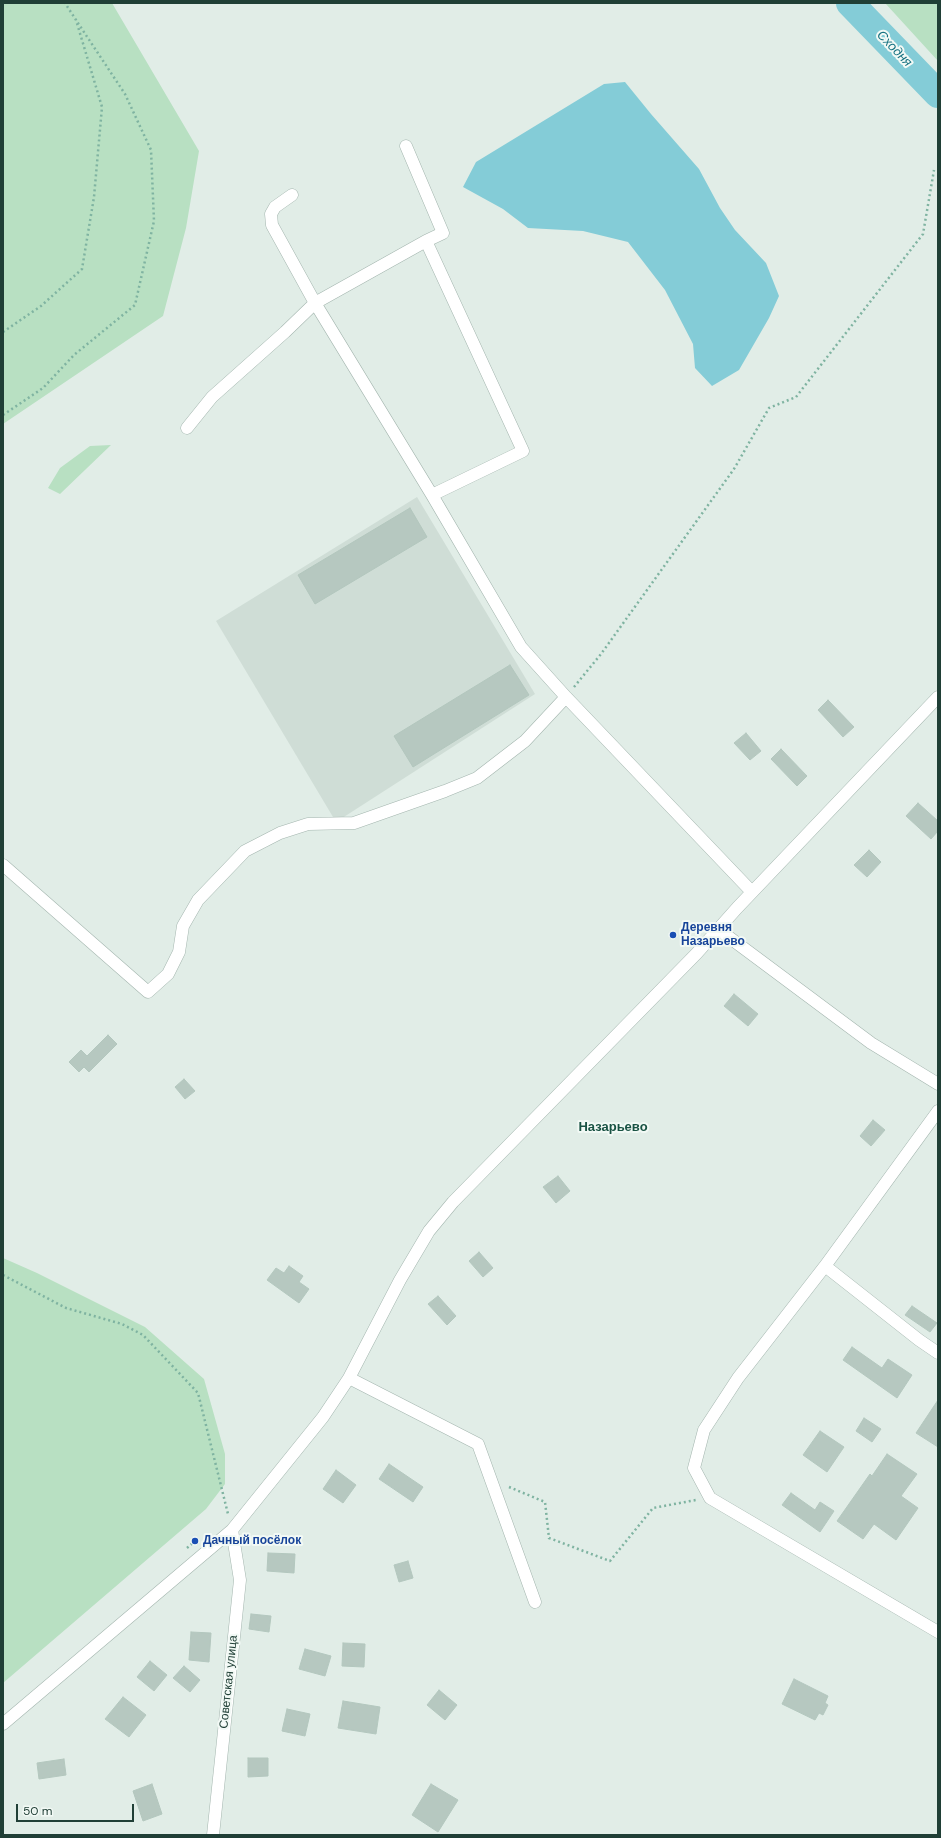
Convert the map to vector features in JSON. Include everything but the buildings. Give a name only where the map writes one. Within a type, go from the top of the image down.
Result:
[{"type":"street","points":[[187,428],[212,397],[315,304],[426,241],[443,233],[406,146]]},
{"type":"street","points":[[292,195],[275,207],[271,214],[272,225],[315,304],[432,495],[521,647],[566,697],[752,892]]},
{"type":"street","points":[[426,241],[523,451],[432,495]]},
{"type":"street","points":[[3,865],[148,992],[168,974],[179,952],[183,926],[198,900],[245,851],[280,833],[308,824],[354,822],[445,792],[477,778],[525,741],[566,697]]},
{"type":"street","points":[[3,1724],[232,1530],[323,1417],[349,1378],[400,1280],[429,1231],[453,1202],[662,989],[752,892],[938,697]]},
{"type":"street","points":[[718,929],[871,1043],[938,1084]]},
{"type":"street","points":[[938,1111],[825,1266],[738,1378],[704,1430],[694,1468],[710,1498],[938,1632]]},
{"type":"street","points":[[825,1266],[919,1340],[938,1353]]},
{"type":"street","points":[[349,1378],[478,1444],[536,1602]]},
{"type":"street","name":"Советская улица","points":[[213,1835],[240,1580],[232,1530]]},
{"type":"path","points":[[3,415],[43,388],[74,355],[135,305],[154,221],[151,150],[125,94],[65,3]]},
{"type":"path","points":[[3,332],[41,306],[82,269],[94,197],[102,107],[76,20]]},
{"type":"path","points":[[566,697],[601,654],[734,469],[769,408],[796,397],[923,234],[934,170]]},
{"type":"path","points":[[3,1275],[66,1308],[122,1324],[144,1335],[198,1393],[232,1530]]},
{"type":"path","points":[[491,1480],[545,1502],[548,1538],[610,1561],[652,1508],[710,1498]]},
{"type":"shaded area","points":[[417,497],[535,694],[336,822],[216,621]]},
{"type":"green space","points":[[3,3],[112,3],[199,151],[186,228],[163,316],[3,424]]},
{"type":"green space","points":[[885,3],[938,3],[938,61]]},
{"type":"green space","points":[[111,445],[60,494],[48,488],[60,468],[90,446]]},
{"type":"green space","points":[[3,1258],[37,1273],[145,1327],[204,1379],[225,1454],[225,1484],[206,1509],[3,1683]]},
{"type":"water","points":[[625,82],[699,169],[720,208],[735,230],[766,263],[779,296],[769,318],[739,370],[712,386],[695,368],[693,344],[665,290],[628,242],[583,231],[528,228],[503,209],[463,187],[476,162],[604,84]]},
{"type":"waterway","name":"Сходня","points":[[850,3],[938,94]]},
{"type":"place","name":"Деревня Назарьево","points":[[673,935]]},
{"type":"place","name":"Дачный посёлок","points":[[195,1541]]},
{"type":"district","name":"Назарьево","points":[[613,1128]]}]
